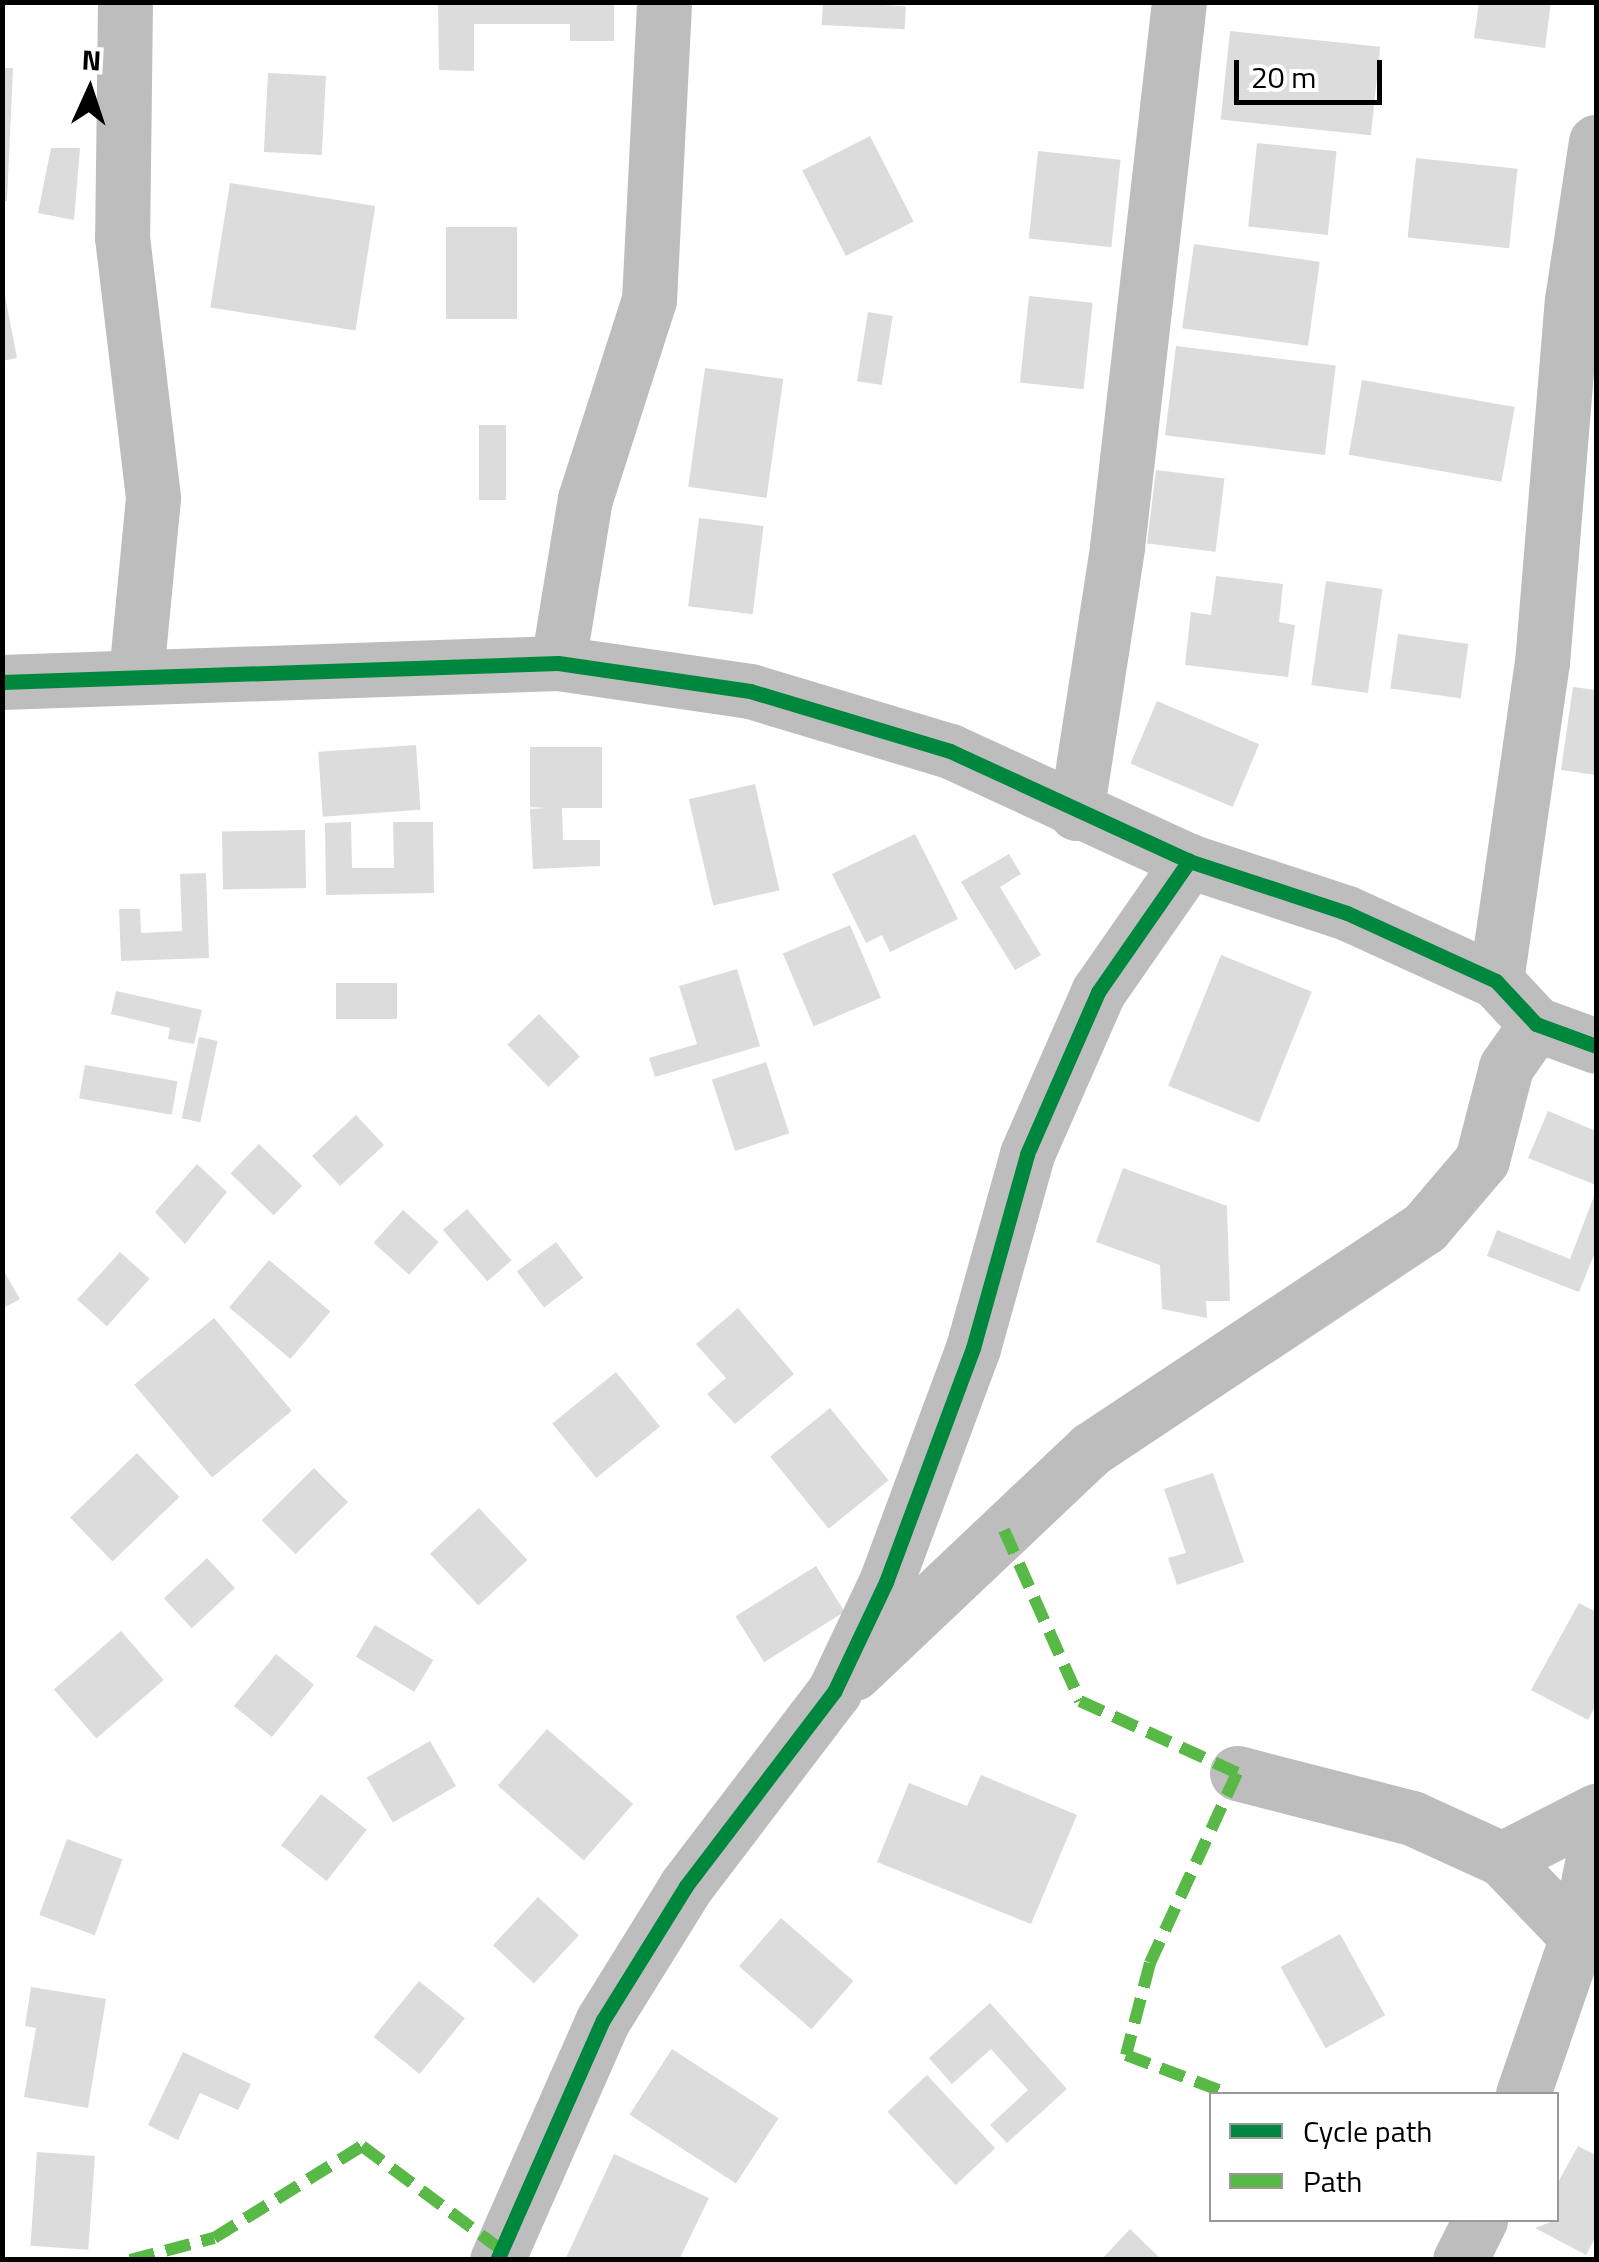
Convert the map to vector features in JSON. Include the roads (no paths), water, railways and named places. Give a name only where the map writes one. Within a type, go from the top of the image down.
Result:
[{"type":"street","points":[[126,2],[122,237],[153,498],[136,674]]},
{"type":"street","points":[[558,664],[585,499],[649,300],[664,2]]},
{"type":"street","points":[[1076,813],[1117,547],[1179,2]]},
{"type":"street","points":[[1496,981],[1542,663],[1572,300],[1596,142]]},
{"type":"street","points":[[2,682],[136,674],[558,664],[750,690],[950,752],[1076,813],[1189,861],[1346,913],[1496,981],[1536,1024],[1596,1046]]},
{"type":"street","points":[[834,1692],[961,1382],[1027,1154],[1098,992],[1189,861]]},
{"type":"street","points":[[497,2260],[603,2020],[686,1886],[834,1692],[1091,1449],[1425,1228],[1482,1160],[1506,1067],[1536,1024]]},
{"type":"street","points":[[1237,1772],[1412,1818],[1502,1859],[1576,1938]]},
{"type":"street","points":[[1502,1859],[1596,1810]]},
{"type":"street","points":[[1524,2092],[1576,1938],[1596,1844]]},
{"type":"street","points":[[1460,2260],[1479,2222]]}]
